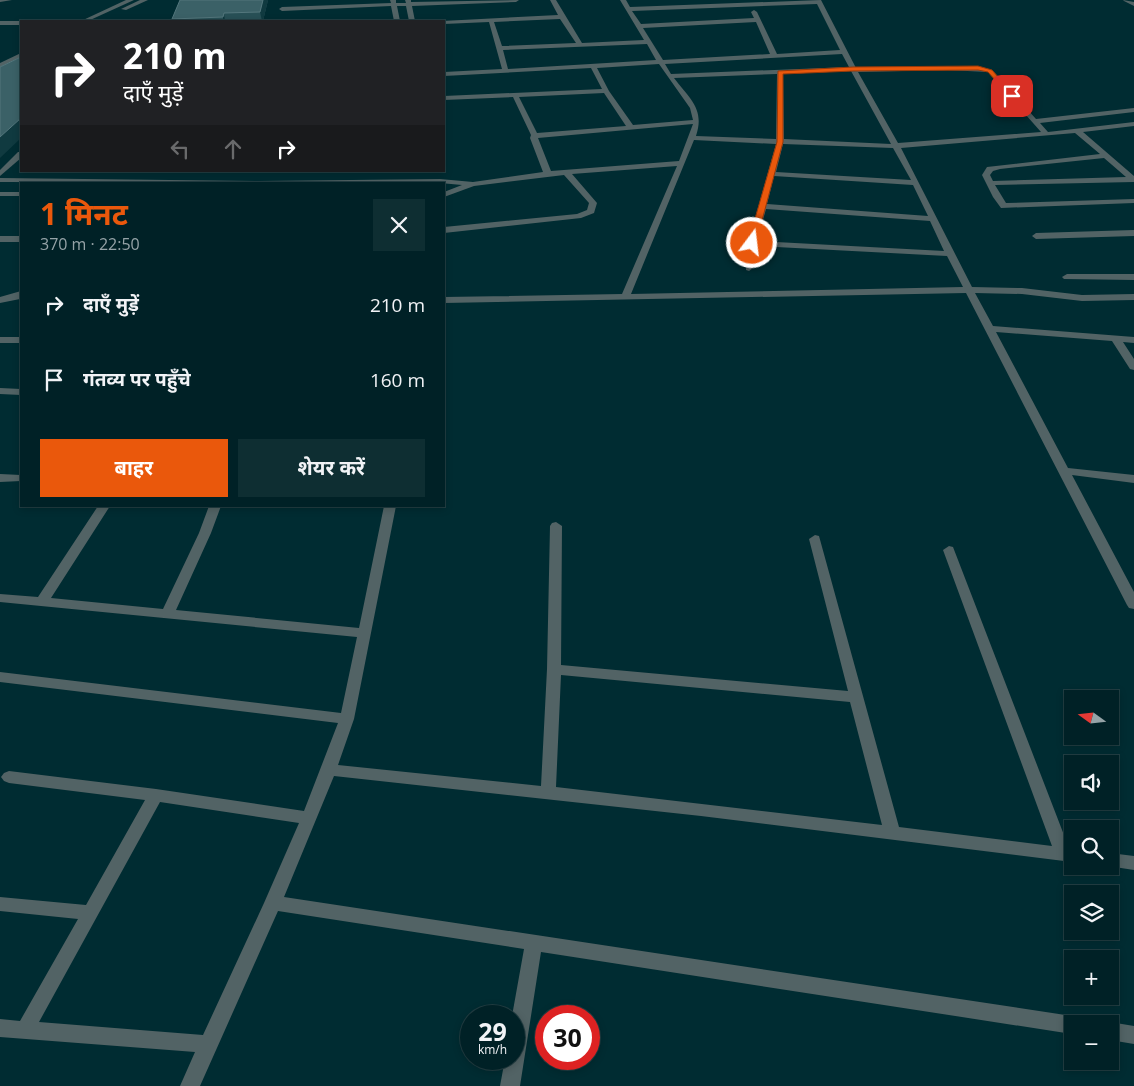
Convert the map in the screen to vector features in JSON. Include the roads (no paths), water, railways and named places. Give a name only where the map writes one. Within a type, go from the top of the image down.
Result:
[{"type":"street","points":[[0,0],[9,0]]},
{"type":"street","points":[[86,20],[131,0]]},
{"type":"street","points":[[100,20],[145,0]]},
{"type":"street","points":[[282,9],[394,2],[516,0]]},
{"type":"street","points":[[554,0],[562,17],[580,45]]},
{"type":"street","points":[[623,0],[669,76],[693,108],[697,122],[682,163],[625,298]]},
{"type":"street","points":[[682,0],[688,7]]},
{"type":"street","points":[[1126,0],[1134,4]]},
{"type":"street","points":[[628,10],[818,1],[894,146],[916,183],[950,254],[971,290],[1134,604]]},
{"type":"street","points":[[394,2],[397,20]]},
{"type":"street","points":[[408,2],[412,20]]},
{"type":"street","points":[[750,4],[774,55]]},
{"type":"street","points":[[445,22],[562,17]]},
{"type":"street","points":[[491,20],[506,71]]},
{"type":"street","points":[[638,26],[758,20]]},
{"type":"street","points":[[0,23],[20,23]]},
{"type":"street","points":[[499,48],[649,42]]},
{"type":"street","points":[[0,57],[20,48]]},
{"type":"street","points":[[445,74],[844,52]]},
{"type":"street","points":[[0,65],[20,55]]},
{"type":"street","points":[[593,66],[606,91],[631,127]]},
{"type":"street","points":[[669,76],[853,69],[947,68],[986,70],[990,71],[1046,134]]},
{"type":"street","points":[[749,268],[752,243],[780,142],[780,72]]},
{"type":"street","points":[[445,98],[606,91]]},
{"type":"street","points":[[516,95],[536,135],[534,138],[548,174]]},
{"type":"street","points":[[1035,121],[1134,110]]},
{"type":"street","points":[[536,135],[697,122]]},
{"type":"street","points":[[691,138],[894,146],[1046,134],[1134,124]]},
{"type":"street","points":[[1076,130],[1134,180]]},
{"type":"street","points":[[0,174],[20,155]]},
{"type":"street","points":[[1105,156],[990,169],[986,175],[997,197],[1004,206],[1134,201]]},
{"type":"street","points":[[445,183],[472,184],[566,172],[682,163]]},
{"type":"street","points":[[137,181],[143,172]]},
{"type":"street","points":[[0,180],[309,182],[309,172]]},
{"type":"street","points":[[445,230],[578,216],[591,211],[593,203],[566,172]]},
{"type":"street","points":[[772,174],[916,183]]},
{"type":"street","points":[[989,183],[1134,180]]},
{"type":"street","points":[[445,195],[472,184]]},
{"type":"street","points":[[0,194],[20,194]]},
{"type":"street","points":[[762,206],[934,219]]},
{"type":"street","points":[[1036,236],[1134,232]]},
{"type":"street","points":[[0,239],[20,239]]},
{"type":"street","points":[[752,243],[950,254]]},
{"type":"street","points":[[1067,278],[1134,277]]},
{"type":"street","points":[[445,300],[971,290],[1022,291],[1082,298],[1134,297]]},
{"type":"street","points":[[0,300],[20,295]]},
{"type":"street","points":[[991,329],[1134,340]]},
{"type":"street","points":[[1115,338],[1134,367]]},
{"type":"street","points":[[0,340],[20,340]]},
{"type":"street","points":[[0,391],[20,392]]},
{"type":"street","points":[[1064,472],[1134,479]]},
{"type":"street","points":[[0,478],[20,478]]},
{"type":"street","points":[[42,602],[103,507]]},
{"type":"street","points":[[167,615],[205,533],[215,507]]},
{"type":"street","points":[[190,1086],[309,818],[347,719],[390,507]]},
{"type":"street","points":[[548,792],[554,669],[556,526]]},
{"type":"street","points":[[815,539],[892,832]]},
{"type":"street","points":[[949,550],[1064,845]]},
{"type":"street","points":[[0,598],[364,633]]},
{"type":"street","points":[[554,669],[857,697]]},
{"type":"street","points":[[0,677],[347,719]]},
{"type":"street","points":[[329,770],[548,792],[892,832],[1064,854]]},
{"type":"street","points":[[9,778],[156,795],[309,818]]},
{"type":"street","points":[[25,1030],[156,795]]},
{"type":"street","points":[[1119,861],[1134,863]]},
{"type":"street","points":[[273,902],[1064,1024]]},
{"type":"street","points":[[0,904],[91,914]]},
{"type":"street","points":[[510,1086],[534,943]]},
{"type":"street","points":[[0,1028],[208,1044]]},
{"type":"street","points":[[1119,1032],[1134,1034]]}]
